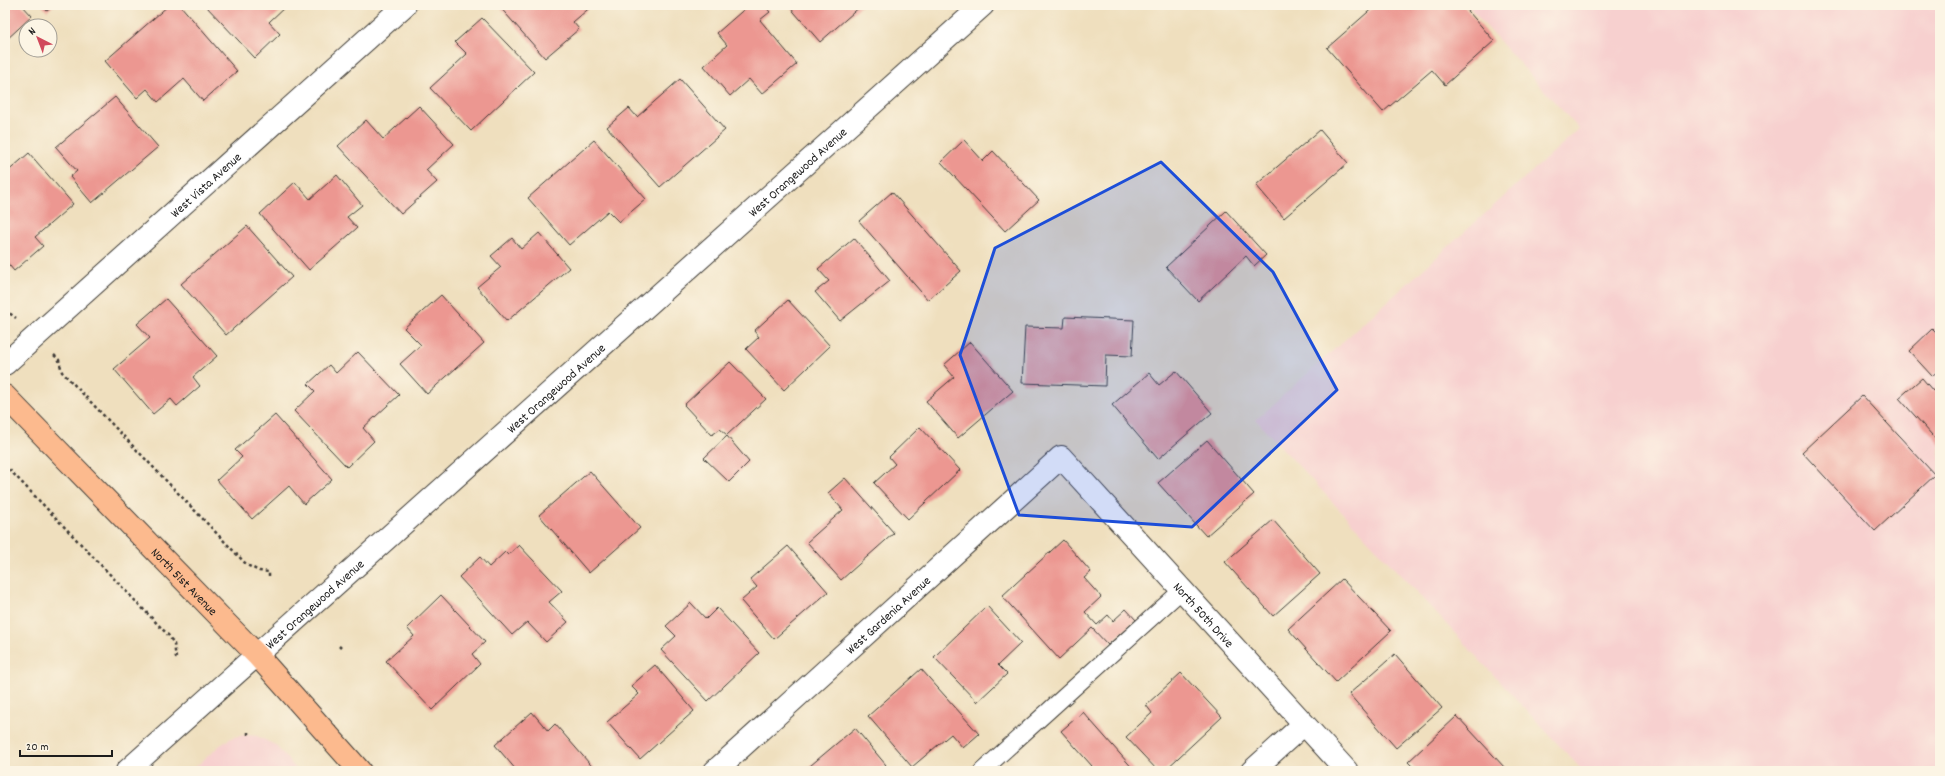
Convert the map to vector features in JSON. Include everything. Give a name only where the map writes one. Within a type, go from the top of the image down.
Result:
[{"type":"main road","name":"North 51st Avenue","points":[[5,396],[257,654],[360,771]]},
{"type":"street","name":"West Vista Avenue","points":[[5,364],[405,5]]},
{"type":"street","name":"West Orangewood Avenue","points":[[127,771],[983,5]]},
{"type":"street","name":"North 50th Drive","points":[[1061,457],[1347,771]]},
{"type":"street","name":"West Gardenia Avenue","points":[[715,771],[1061,457]]},
{"type":"street","points":[[1252,771],[1304,724]]},
{"type":"lane","points":[[982,771],[1182,590]]},
{"type":"path","points":[[5,310],[38,335],[59,360],[62,372],[247,565],[259,571],[269,572],[269,576]]},
{"type":"path","points":[[5,465],[169,636],[174,644],[176,658],[178,658]]},
{"type":"highlighted area","points":[[1161,162],[1273,272],[1337,390],[1192,527],[1019,515],[960,355],[995,248]]},
{"type":"shaded area","points":[[1467,5],[1940,5],[1940,771],[1583,771],[1256,420],[1579,129]]},
{"type":"shaded area","points":[[246,735],[257,736],[275,745],[298,771],[191,771],[219,746],[233,737]]},
{"type":"building","points":[[5,5],[22,5],[32,16],[30,18],[18,18],[18,29],[5,41]]},
{"type":"building","points":[[42,5],[54,5],[47,11]]},
{"type":"building","points":[[169,5],[180,5],[237,71],[203,101],[184,79],[158,102],[147,89],[137,98],[105,61]]},
{"type":"building","points":[[205,5],[287,5],[269,22],[280,34],[255,58]]},
{"type":"building","points":[[498,5],[593,5],[573,22],[579,29],[545,58]]},
{"type":"building","points":[[749,5],[764,5],[770,12],[760,20],[797,64],[762,94],[749,79],[730,96],[704,66],[727,45],[717,33]]},
{"type":"building","points":[[788,5],[862,5],[820,42]]},
{"type":"building","points":[[1376,5],[1463,5],[1494,41],[1445,85],[1432,70],[1383,112],[1327,48]]},
{"type":"building","points":[[482,18],[534,72],[471,131],[430,88],[467,54],[455,42]]},
{"type":"building","points":[[680,79],[725,130],[660,187],[607,127],[629,108],[637,117]]},
{"type":"building","points":[[115,97],[158,147],[92,203],[70,177],[77,171],[56,147]]},
{"type":"building","points":[[419,106],[454,144],[426,170],[437,182],[401,214],[338,146],[366,120],[383,139]]},
{"type":"building","points":[[1320,130],[1348,163],[1284,218],[1256,185]]},
{"type":"building","points":[[594,140],[646,199],[619,222],[608,211],[569,245],[528,198]]},
{"type":"building","points":[[964,140],[983,161],[993,151],[1039,200],[1005,231],[941,162]]},
{"type":"building","points":[[29,153],[73,204],[35,237],[43,246],[14,271],[5,260],[5,174]]},
{"type":"building","points":[[337,175],[362,205],[347,217],[357,228],[309,270],[260,214],[295,182],[310,199]]},
{"type":"building","points":[[892,192],[961,271],[928,300],[859,221]]},
{"type":"building","points":[[1226,211],[1266,255],[1254,266],[1246,256],[1198,301],[1166,267]]},
{"type":"building","points":[[247,226],[292,277],[226,335],[181,284]]},
{"type":"building","points":[[539,233],[569,268],[507,321],[477,287],[501,267],[491,256],[512,238],[521,249]]},
{"type":"building","points":[[854,238],[890,281],[840,321],[815,292],[829,281],[818,269]]},
{"type":"building","points":[[441,295],[484,343],[427,394],[400,364],[421,345],[404,328]]},
{"type":"building","points":[[166,299],[217,356],[193,377],[200,386],[177,406],[171,399],[153,414],[114,369],[150,338],[137,324]]},
{"type":"building","points":[[788,300],[830,346],[784,390],[746,349],[759,337],[754,331]]},
{"type":"building","points":[[1065,317],[1134,320],[1132,356],[1106,355],[1105,386],[1022,383],[1025,327],[1064,328]]},
{"type":"building","points":[[1932,329],[1940,337],[1940,369],[1932,376],[1909,351]]},
{"type":"building","points":[[970,342],[1013,391],[958,438],[926,401],[954,377],[944,365]]},
{"type":"building","points":[[358,352],[399,395],[363,428],[374,441],[347,467],[294,411],[315,391],[308,384],[329,365],[336,373]]},
{"type":"building","points":[[730,362],[766,399],[727,435],[720,429],[712,435],[684,405]]},
{"type":"building","points":[[1176,371],[1212,413],[1158,459],[1112,405],[1149,373],[1159,385]]},
{"type":"building","points":[[1922,378],[1933,391],[1940,385],[1940,444],[1899,398]]},
{"type":"building","points":[[1862,396],[1935,475],[1875,531],[1802,452]]},
{"type":"building","points":[[275,415],[332,479],[304,504],[289,486],[252,519],[217,480],[242,457],[235,450]]},
{"type":"building","points":[[920,427],[960,470],[908,519],[874,483],[895,464],[889,457]]},
{"type":"building","points":[[727,436],[749,462],[729,482],[704,458]]},
{"type":"building","points":[[1207,440],[1254,494],[1206,536],[1158,483]]},
{"type":"building","points":[[590,471],[640,528],[589,573],[539,515]]},
{"type":"building","points":[[845,478],[894,533],[841,580],[807,542],[843,510],[828,493]]},
{"type":"building","points":[[1273,520],[1320,574],[1273,616],[1225,562]]},
{"type":"building","points":[[1063,540],[1091,572],[1084,578],[1101,597],[1085,612],[1097,625],[1108,615],[1113,621],[1126,609],[1136,620],[1108,645],[1092,628],[1059,659],[1002,596]]},
{"type":"building","points":[[519,545],[562,591],[549,602],[568,622],[546,642],[527,622],[512,635],[459,577],[480,557],[489,567],[505,552],[508,555]]},
{"type":"building","points":[[788,546],[828,592],[774,639],[741,601],[757,587],[750,579]]},
{"type":"building","points":[[1342,579],[1391,631],[1336,682],[1288,629]]},
{"type":"building","points":[[441,595],[485,642],[472,654],[480,664],[432,710],[386,661],[414,636],[407,628]]},
{"type":"building","points":[[691,603],[706,619],[717,608],[759,653],[708,701],[661,650],[676,636],[666,626]]},
{"type":"building","points":[[987,606],[1021,643],[998,665],[1007,674],[977,702],[934,657]]},
{"type":"building","points":[[1395,654],[1442,708],[1396,748],[1349,694]]},
{"type":"building","points":[[655,665],[694,711],[640,759],[607,722],[639,694],[631,686]]},
{"type":"building","points":[[921,669],[979,734],[963,748],[951,734],[912,767],[868,716]]},
{"type":"building","points":[[1181,673],[1222,717],[1164,771],[1158,771],[1126,737],[1152,713],[1146,705]]},
{"type":"building","points":[[532,712],[548,731],[555,724],[596,771],[517,771],[495,745]]},
{"type":"building","points":[[1083,712],[1135,771],[1087,771],[1092,766],[1061,731]]},
{"type":"building","points":[[1457,716],[1505,768],[1502,771],[1417,771],[1408,762]]},
{"type":"building","points":[[855,728],[886,765],[879,771],[804,771]]}]
